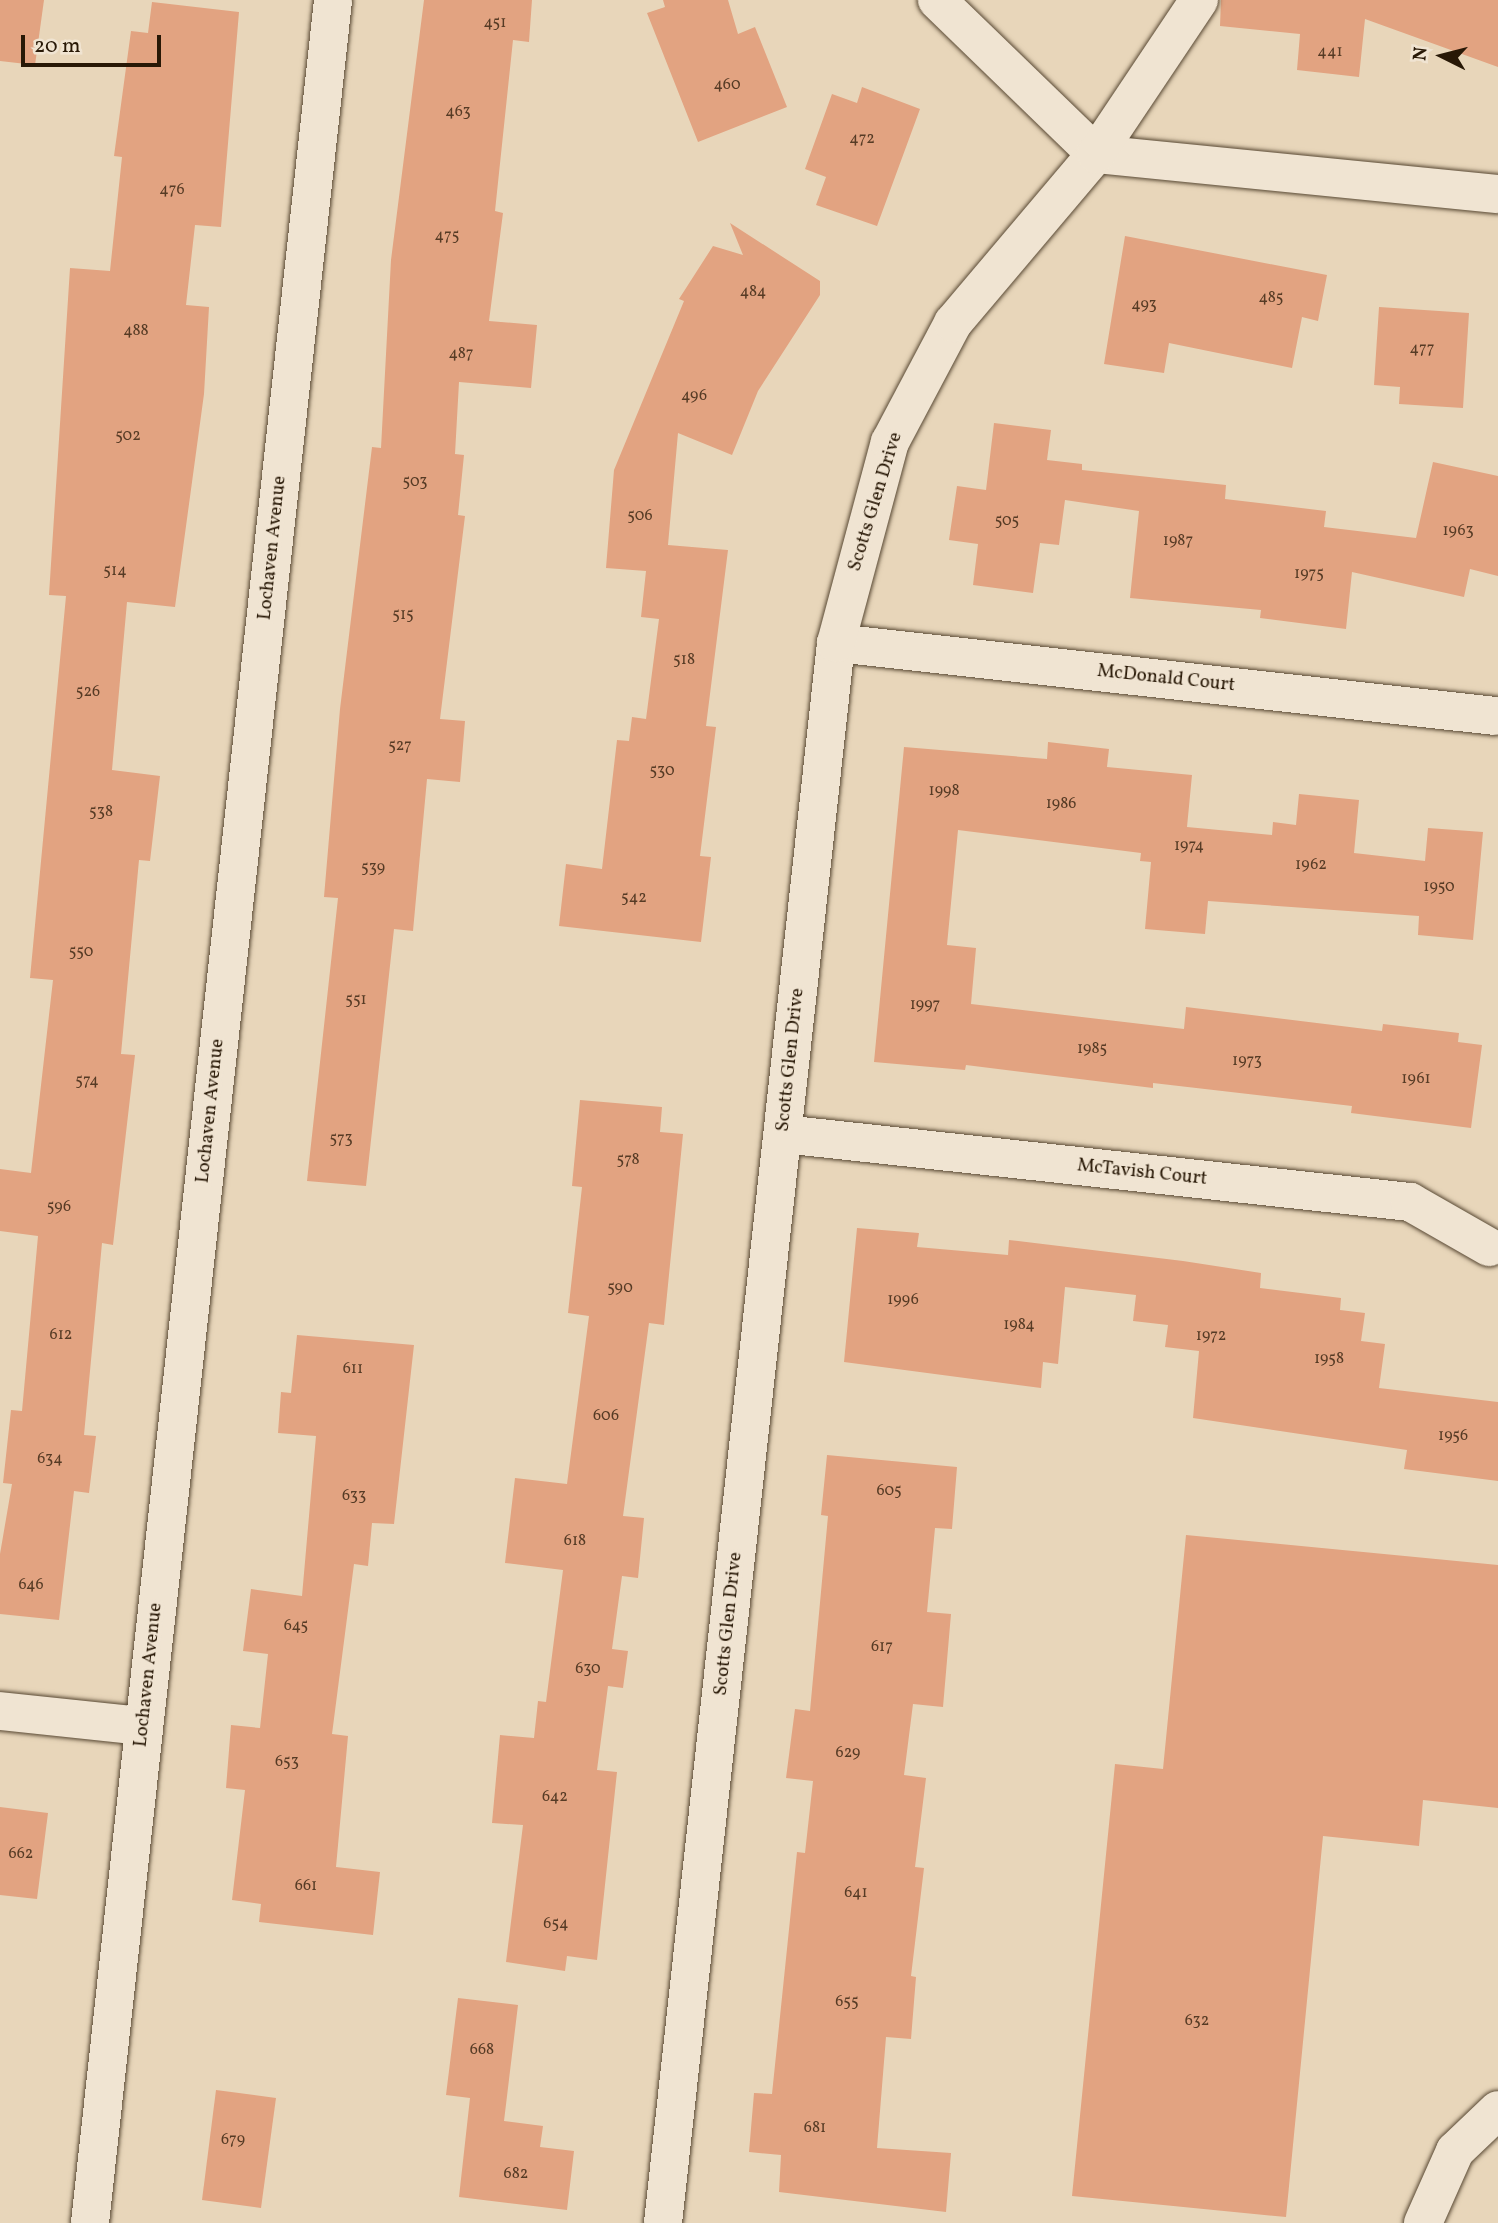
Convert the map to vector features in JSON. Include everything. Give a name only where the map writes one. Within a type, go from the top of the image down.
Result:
[{"type":"street","name":"Lochaven Avenue","points":[[90,2223],[333,0]]},
{"type":"street","points":[[937,0],[1096,154],[1498,194]]},
{"type":"street","name":"Scotts Glen Drive","points":[[663,2223],[836,643],[890,442],[953,323],[1096,154],[1199,0]]},
{"type":"street","name":"McDonald Court","points":[[836,643],[1495,716]]},
{"type":"street","name":"McTavish Court","points":[[783,1133],[1410,1202],[1489,1247]]},
{"type":"street","points":[[0,1711],[143,1726]]},
{"type":"street","points":[[1423,2223],[1455,2151],[1498,2110]]},
{"type":"building","points":[[0,0],[44,0],[35,65],[0,61]]},
{"type":"building","points":[[424,0],[532,0],[529,42],[513,40],[495,211],[503,213],[489,321],[537,325],[531,388],[459,382],[455,454],[464,455],[458,515],[465,516],[440,719],[465,721],[460,782],[427,779],[413,931],[394,929],[366,1186],[307,1181],[338,898],[324,897],[340,709],[372,447],[381,448],[391,260]]},
{"type":"building","points":[[663,0],[728,0],[738,34],[755,27],[787,107],[698,142],[647,13],[665,7]]},
{"type":"building","points":[[1221,0],[1498,0],[1498,67],[1365,19],[1359,77],[1297,70],[1300,34],[1220,26]]},
{"type":"building","points":[[152,2],[239,12],[221,227],[195,225],[186,305],[209,307],[204,394],[175,607],[127,602],[112,770],[160,776],[150,861],[139,860],[121,1054],[135,1055],[113,1245],[102,1243],[84,1435],[96,1436],[89,1493],[74,1491],[59,1620],[0,1614],[0,1554],[12,1484],[3,1483],[11,1410],[22,1411],[38,1236],[0,1231],[0,1169],[31,1173],[53,980],[30,978],[66,596],[49,595],[70,268],[110,271],[122,157],[114,156],[131,31],[148,33]]},
{"type":"building","points":[[862,87],[920,109],[877,226],[816,205],[826,177],[805,169],[832,94],[857,103]]},
{"type":"building","points":[[730,223],[820,281],[820,295],[758,391],[732,455],[678,433],[668,545],[728,550],[706,726],[716,727],[700,856],[711,857],[701,942],[559,926],[566,864],[602,869],[617,740],[629,741],[632,717],[646,719],[659,619],[641,617],[646,571],[606,568],[614,470],[684,301],[679,299],[713,246],[743,255]]},
{"type":"building","points":[[1125,236],[1327,275],[1318,321],[1302,317],[1292,368],[1169,343],[1164,373],[1104,364]]},
{"type":"building","points":[[1379,307],[1469,313],[1463,408],[1399,404],[1400,387],[1374,385]]},
{"type":"building","points":[[994,423],[1051,430],[1047,460],[1082,464],[1082,470],[1226,485],[1225,499],[1326,511],[1324,527],[1416,538],[1433,462],[1498,476],[1498,576],[1470,569],[1464,597],[1352,572],[1346,629],[1260,618],[1261,610],[1130,598],[1139,511],[1065,500],[1059,545],[1040,543],[1033,593],[973,585],[978,544],[949,540],[957,486],[986,490]]},
{"type":"building","points":[[1048,742],[1109,749],[1107,767],[1192,775],[1187,827],[1272,835],[1273,822],[1296,825],[1299,794],[1359,800],[1354,853],[1425,861],[1428,828],[1483,832],[1473,940],[1418,935],[1419,916],[1208,901],[1205,934],[1145,929],[1151,862],[1140,861],[1141,853],[958,830],[947,945],[976,948],[971,1004],[1184,1029],[1186,1007],[1382,1031],[1383,1024],[1459,1033],[1458,1042],[1482,1045],[1471,1128],[1351,1113],[1352,1106],[1153,1083],[1153,1088],[966,1065],[965,1070],[874,1062],[904,747],[1047,759]]},
{"type":"building","points":[[580,1100],[662,1107],[660,1132],[683,1134],[664,1325],[649,1323],[623,1516],[644,1518],[638,1578],[622,1576],[612,1649],[628,1651],[623,1688],[608,1686],[597,1770],[617,1772],[597,1960],[567,1956],[565,1971],[506,1962],[523,1825],[492,1823],[500,1735],[534,1738],[538,1701],[546,1702],[563,1570],[505,1563],[515,1478],[567,1484],[589,1316],[568,1313],[582,1187],[572,1186]]},
{"type":"building","points":[[857,1228],[919,1233],[917,1247],[1008,1255],[1009,1240],[1183,1261],[1261,1273],[1260,1288],[1341,1298],[1340,1310],[1365,1313],[1361,1341],[1385,1344],[1379,1388],[1498,1402],[1498,1481],[1404,1469],[1407,1450],[1193,1418],[1199,1351],[1165,1347],[1168,1325],[1133,1321],[1136,1295],[1065,1287],[1058,1364],[1043,1362],[1041,1388],[844,1362]]},
{"type":"building","points":[[297,1335],[414,1345],[394,1524],[372,1523],[368,1566],[354,1564],[332,1734],[348,1736],[336,1867],[380,1872],[373,1935],[259,1922],[261,1904],[232,1900],[245,1790],[226,1788],[231,1725],[260,1728],[268,1654],[243,1651],[251,1589],[302,1596],[316,1436],[278,1433],[281,1392],[291,1393]]},
{"type":"building","points":[[827,1455],[957,1467],[952,1529],[935,1528],[927,1612],[951,1614],[943,1707],[913,1704],[904,1775],[926,1778],[915,1867],[924,1868],[911,1976],[916,1977],[911,2039],[886,2037],[877,2148],[951,2153],[946,2212],[779,2192],[781,2155],[749,2152],[754,2093],[772,2094],[797,1852],[805,1853],[813,1781],[786,1778],[795,1709],[810,1711],[828,1516],[821,1515]]},
{"type":"building","points":[[1186,1535],[1498,1565],[1498,1808],[1423,1800],[1419,1846],[1323,1836],[1286,2217],[1072,2196],[1115,1764],[1163,1769]]},
{"type":"building","points":[[0,1807],[48,1813],[37,1899],[0,1895]]},
{"type":"building","points":[[458,1998],[518,2005],[504,2121],[543,2126],[540,2147],[574,2151],[567,2210],[459,2197],[470,2098],[446,2095]]},
{"type":"building","points":[[216,2090],[276,2098],[261,2208],[202,2200]]}]
